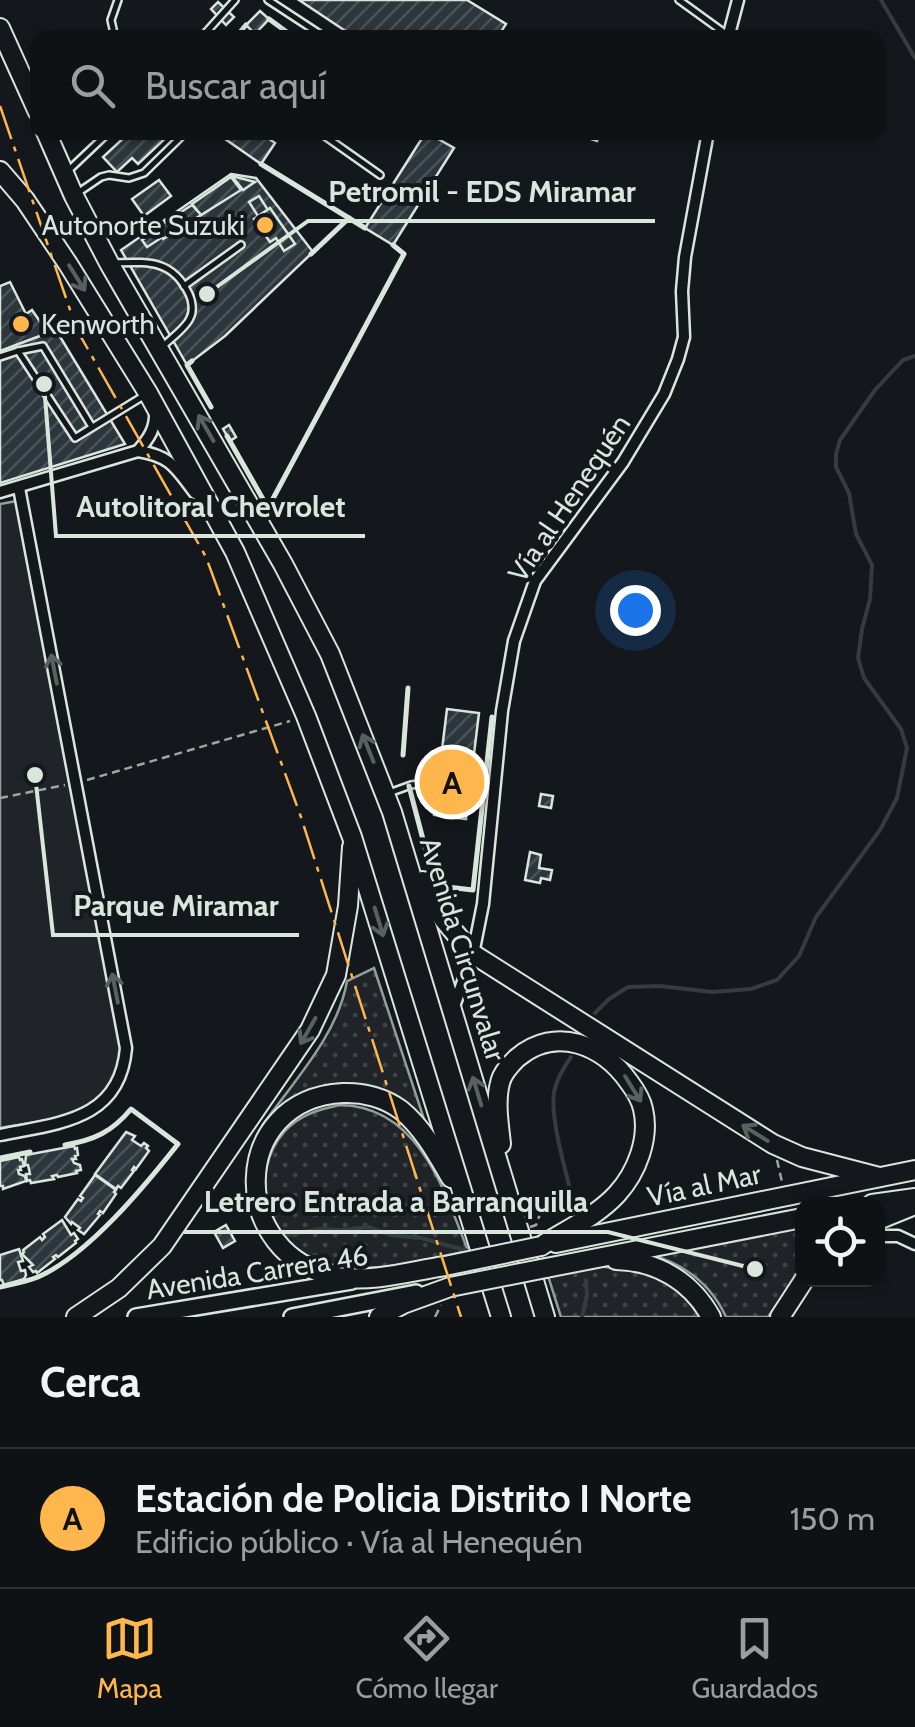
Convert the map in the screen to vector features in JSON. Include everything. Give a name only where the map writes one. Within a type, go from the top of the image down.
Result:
[{"type":"highway","points":[[0,31],[30,93]]},
{"type":"highway","name":"Avenida Circunvalar","points":[[49,140],[109,263],[284,564],[330,654],[389,803],[546,1317]]},
{"type":"highway","points":[[0,171],[68,264],[152,400],[225,534],[306,716],[352,837],[501,1317]]},
{"type":"highway","points":[[389,803],[436,906],[472,954],[773,1144],[802,1158],[879,1177]]},
{"type":"highway","points":[[76,1317],[120,1288],[162,1246],[310,1030],[336,975],[348,906],[352,837]]},
{"type":"highway","points":[[505,1184],[499,1096],[503,1075],[512,1063],[535,1046],[552,1042],[577,1042],[604,1055],[626,1077],[643,1106],[646,1128],[639,1156],[623,1187],[604,1207],[541,1246]]},
{"type":"highway","name":"Vía al Mar","points":[[467,1204],[422,1133],[400,1110],[376,1097],[356,1092],[309,1100],[285,1115],[261,1148],[255,1185],[260,1214],[272,1237],[289,1254],[325,1274],[360,1278],[445,1266],[915,1170]]},
{"type":"highway","points":[[885,1203],[915,1202]]},
{"type":"highway","points":[[885,1217],[915,1202]]},
{"type":"highway","name":"Vía al Mar","points":[[379,1317],[450,1287],[795,1219]]},
{"type":"highway","points":[[546,1268],[603,1260],[629,1260],[653,1266],[677,1278],[698,1296],[710,1317]]},
{"type":"highway","points":[[780,1317],[799,1287]]},
{"type":"main road","name":"Avenida Carrera 46","points":[[136,1317],[445,1266]]},
{"type":"main road","name":"Avenida Carrera 46","points":[[292,1317],[450,1287]]},
{"type":"street","points":[[730,30],[738,0]]},
{"type":"street","name":"Vía al Henequén","points":[[452,1010],[472,954],[483,904],[502,711],[514,641],[535,581],[623,462],[664,394],[678,360],[684,337],[685,257],[707,140]]},
{"type":"street","points":[[138,450],[156,422],[152,400]]},
{"type":"street","points":[[0,492],[138,450],[156,454],[175,465],[225,534]]},
{"type":"street","points":[[0,1135],[76,1119],[91,1111],[118,1083],[126,1048],[18,488]]},
{"type":"street","points":[[885,1236],[898,1236],[915,1244]]},
{"type":"lane","points":[[113,30],[111,20],[118,0]]},
{"type":"lane","points":[[208,30],[235,0]]},
{"type":"lane","points":[[268,0],[314,30]]},
{"type":"lane","points":[[679,0],[720,30]]},
{"type":"lane","points":[[64,175],[101,140]]},
{"type":"lane","points":[[74,196],[101,177],[129,178],[144,172],[178,140]]},
{"type":"lane","points":[[330,140],[380,175]]},
{"type":"lane","points":[[184,286],[241,244]]},
{"type":"lane","points":[[109,263],[148,262],[172,270],[184,286],[192,300],[190,318],[160,349]]},
{"type":"lane","points":[[0,357],[43,346],[92,427]]},
{"type":"lane","points":[[18,351],[75,438],[152,400]]},
{"type":"lane","points":[[389,803],[411,785],[432,782]]},
{"type":"path","points":[[0,798],[76,783],[306,716]]},
{"type":"path","points":[[773,1144],[786,1196]]},
{"type":"path","points":[[519,1231],[536,1225],[540,1214],[583,1206]]},
{"type":"shaded area","points":[[17,501],[122,1046],[115,1078],[95,1103],[65,1116],[0,1128],[0,504]]},
{"type":"shaded area","points":[[374,968],[424,1119],[380,1092],[332,1084],[300,1096],[262,1126],[324,1039],[347,981]]},
{"type":"shaded area","points":[[340,1105],[367,1109],[390,1120],[409,1136],[438,1179],[468,1251],[395,1266],[358,1268],[323,1262],[288,1241],[268,1207],[265,1187],[273,1149],[297,1121]]},
{"type":"shaded area","points":[[795,1224],[795,1279],[768,1317],[726,1317],[713,1295],[695,1277],[674,1263],[649,1254]]},
{"type":"shaded area","points":[[598,1266],[646,1272],[671,1281],[705,1317],[561,1317],[548,1276]]},
{"type":"building","points":[[299,0],[467,0],[506,24],[502,30],[344,30]]},
{"type":"building","points":[[218,2],[234,17],[226,25],[211,9]]},
{"type":"building","points":[[260,11],[269,19],[259,30],[246,25]]},
{"type":"building","points":[[121,140],[164,140],[138,164],[132,158],[117,172],[103,157]]},
{"type":"building","points":[[226,140],[275,143],[261,164]]},
{"type":"building","points":[[421,140],[440,140],[454,148],[393,245],[365,228]]},
{"type":"building","points":[[231,174],[256,178],[313,252],[225,336],[187,365],[121,250]]},
{"type":"building","points":[[232,176],[255,182],[243,190]]},
{"type":"building","points":[[231,177],[241,190],[201,215],[192,204]]},
{"type":"building","points":[[159,180],[171,196],[144,216],[132,199]]},
{"type":"building","points":[[259,196],[268,210],[258,216],[249,202]]},
{"type":"building","points":[[192,205],[201,215],[163,239],[156,228]]},
{"type":"building","points":[[270,208],[295,244],[284,251],[276,238],[270,242],[254,219]]},
{"type":"building","points":[[156,231],[161,238],[147,247],[142,240]]},
{"type":"building","name":"Kenworth","points":[[10,282],[26,314],[32,310],[48,333],[0,351],[0,286]]},
{"type":"building","points":[[56,330],[125,444],[0,483],[0,351]]},
{"type":"building","points":[[229,425],[236,437],[230,441],[223,429]]},
{"type":"building","points":[[447,709],[479,713],[466,819],[434,815]]},
{"type":"building","points":[[541,794],[553,796],[551,808],[539,806]]},
{"type":"building","points":[[530,852],[541,855],[539,868],[552,870],[550,880],[525,880]]},
{"type":"building","points":[[126,1132],[135,1136],[132,1140],[141,1146],[148,1146],[149,1151],[121,1188],[116,1189],[95,1174]]},
{"type":"building","points":[[74,1146],[78,1155],[72,1159],[81,1170],[77,1173],[27,1181],[26,1174],[30,1174],[25,1165],[26,1155]]},
{"type":"building","points":[[19,1157],[24,1166],[19,1174],[26,1181],[3,1189],[0,1161]]},
{"type":"building","points":[[95,1175],[116,1194],[84,1234],[65,1217],[78,1199],[81,1201],[80,1196]]},
{"type":"building","points":[[62,1220],[78,1239],[76,1243],[37,1273],[33,1272],[23,1250],[40,1237],[42,1240],[43,1234]]},
{"type":"building","points":[[226,1225],[235,1241],[223,1248],[214,1232]]},
{"type":"building","points":[[19,1249],[23,1261],[18,1262],[26,1275],[4,1285],[0,1280],[0,1255]]},
{"type":"waterway","points":[[881,0],[915,58]]},
{"type":"waterway","points":[[595,1013],[628,987],[712,992],[751,989],[777,980],[799,956],[816,917],[880,830],[897,798],[907,748],[901,729],[864,678],[858,658],[870,599],[872,565],[856,534],[849,493],[836,467],[836,454],[840,440],[875,390],[903,360],[915,356]]},
{"type":"waterway","points":[[571,1057],[557,1083],[553,1103],[571,1194]]},
{"type":"waterway","points":[[282,1236],[319,1229],[368,1227],[468,1251]]},
{"type":"waterway","points":[[582,1317],[586,1280]]},
{"type":"wall","points":[[269,19],[284,30]]},
{"type":"wall","points":[[242,30],[246,25]]},
{"type":"wall","points":[[261,164],[365,228]]},
{"type":"wall","points":[[311,254],[349,218]]},
{"type":"wall","points":[[227,436],[268,508],[404,254],[393,245]]},
{"type":"wall","points":[[192,361],[187,365],[211,407]]},
{"type":"wall","points":[[403,755],[408,688]]},
{"type":"wall","points":[[409,786],[432,874],[439,886],[473,890],[492,717]]},
{"type":"wall","points":[[0,1287],[38,1277],[76,1253],[132,1199],[178,1144],[131,1109],[102,1134],[65,1145]]},
{"type":"wall","points":[[0,1158],[30,1152]]},
{"type":"power","points":[[0,106],[77,330],[206,557],[301,817],[461,1317]]},
{"type":"place","name":"Autonorte Suzuki","points":[[265,225]]},
{"type":"place","name":"Petromil - EDS Miramar","points":[[207,294]]},
{"type":"place","name":"Kenworth","points":[[21,324]]},
{"type":"place","name":"Autolitoral Chevrolet","points":[[44,384]]},
{"type":"place","name":"Parque Miramar","points":[[35,775]]},
{"type":"place","name":"Estación de Policia Distrito I Norte","points":[[452,782]]},
{"type":"place","name":"Letrero Entrada a Barranquilla","points":[[755,1269]]}]
